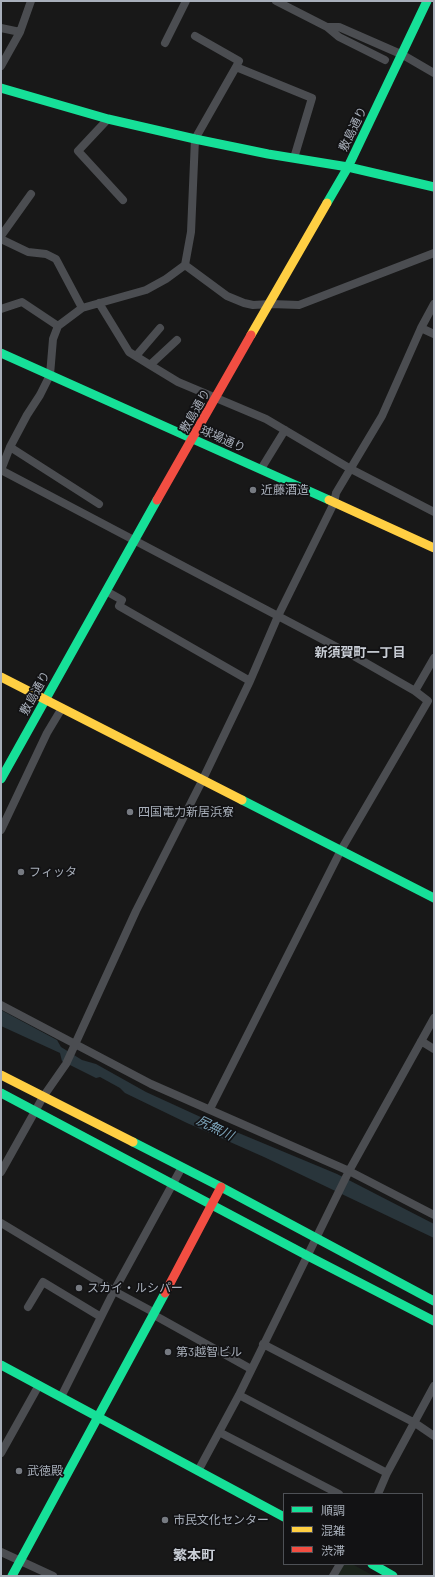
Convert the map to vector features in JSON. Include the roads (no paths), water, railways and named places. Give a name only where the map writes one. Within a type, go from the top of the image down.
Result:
[{"type":"street","points":[[1,66],[20,32],[31,1]]},
{"type":"street","points":[[165,43],[186,1]]},
{"type":"street","points":[[276,1],[327,27],[339,37],[385,60]]},
{"type":"street","name":"敷島通り","points":[[1,779],[134,540],[348,167],[427,1]]},
{"type":"street","points":[[327,27],[339,27],[403,54],[434,73]]},
{"type":"street","points":[[1,28],[20,32]]},
{"type":"street","points":[[195,36],[239,61],[195,139],[191,232],[185,265],[166,279],[146,290],[82,308],[58,326],[53,339],[50,375],[40,395],[26,415],[10,447],[1,470],[352,655],[415,691],[428,701],[341,850],[210,1109]]},
{"type":"street","points":[[236,67],[312,98],[294,158]]},
{"type":"street","points":[[1,88],[108,119],[195,139],[348,167],[434,187]]},
{"type":"street","points":[[108,119],[78,151],[123,200]]},
{"type":"street","points":[[31,194],[1,238],[28,252],[46,254],[56,259],[82,308]]},
{"type":"street","points":[[185,265],[227,296],[249,304],[299,305],[434,254]]},
{"type":"street","points":[[1,309],[22,302],[58,326]]},
{"type":"street","points":[[99,303],[129,352],[178,382],[266,419],[349,468],[434,512]]},
{"type":"street","points":[[1,1172],[43,1097],[66,1064],[92,1003],[132,918],[202,781],[250,681],[278,616],[334,503],[336,493],[349,468],[382,416],[421,328],[434,304]]},
{"type":"street","points":[[136,356],[160,328]]},
{"type":"street","points":[[421,328],[434,334]]},
{"type":"street","points":[[150,365],[177,340]]},
{"type":"street","name":"球場通り","points":[[1,353],[434,548]]},
{"type":"street","points":[[261,469],[285,430]]},
{"type":"street","points":[[10,447],[100,504]]},
{"type":"street","points":[[106,591],[122,600],[119,606],[250,681]]},
{"type":"street","points":[[415,691],[434,658]]},
{"type":"street","points":[[1,677],[202,781],[434,898]]},
{"type":"street","points":[[1,830],[47,733],[62,708]]},
{"type":"street","points":[[1,1005],[74,1047],[151,1084],[210,1109],[348,1173],[434,1215]]},
{"type":"street","points":[[198,1471],[239,1395],[348,1173],[434,1018]]},
{"type":"street","points":[[421,1041],[434,1048]]},
{"type":"street","points":[[1,1075],[221,1188],[434,1302]]},
{"type":"street","points":[[1,1093],[434,1321]]},
{"type":"street","points":[[61,1397],[114,1291],[182,1168]]},
{"type":"street","points":[[12,1576],[221,1188]]},
{"type":"street","points":[[1,1223],[114,1291],[251,1369]]},
{"type":"street","points":[[28,1307],[42,1282],[101,1317]]},
{"type":"street","points":[[263,1344],[415,1423],[434,1436]]},
{"type":"street","points":[[1,1365],[97,1418],[283,1516]]},
{"type":"street","points":[[1,1452],[38,1385]]},
{"type":"street","points":[[378,1493],[434,1386]]},
{"type":"street","points":[[239,1395],[387,1474]]},
{"type":"street","points":[[219,1432],[338,1493]]},
{"type":"street","points":[[1,1552],[53,1576]]},
{"type":"street","points":[[333,1576],[339,1565]]},
{"type":"street","points":[[374,1565],[393,1576]]},
{"type":"water","name":"尻無川","points":[[1,1010],[57,1040],[61,1047],[82,1060],[96,1064],[146,1092],[205,1119],[337,1174],[434,1224],[434,1238],[264,1157],[187,1123],[125,1093],[120,1088],[100,1077],[96,1078],[62,1061],[60,1053],[1,1026]]},
{"type":"place","name":"近藤酒造","points":[[253,490]]},
{"type":"place","name":"四国電力新居浜寮","points":[[130,812]]},
{"type":"place","name":"フィッタ","points":[[21,872]]},
{"type":"place","name":"スカイ・ルシパー","points":[[79,1288]]},
{"type":"place","name":"第3越智ビル","points":[[168,1352]]},
{"type":"place","name":"武徳殿","points":[[19,1471]]},
{"type":"place","name":"市民文化センター","points":[[165,1520]]},
{"type":"district","name":"新須賀町一丁目","points":[[360,653]]},
{"type":"district","name":"繁本町","points":[[194,1555]]}]
